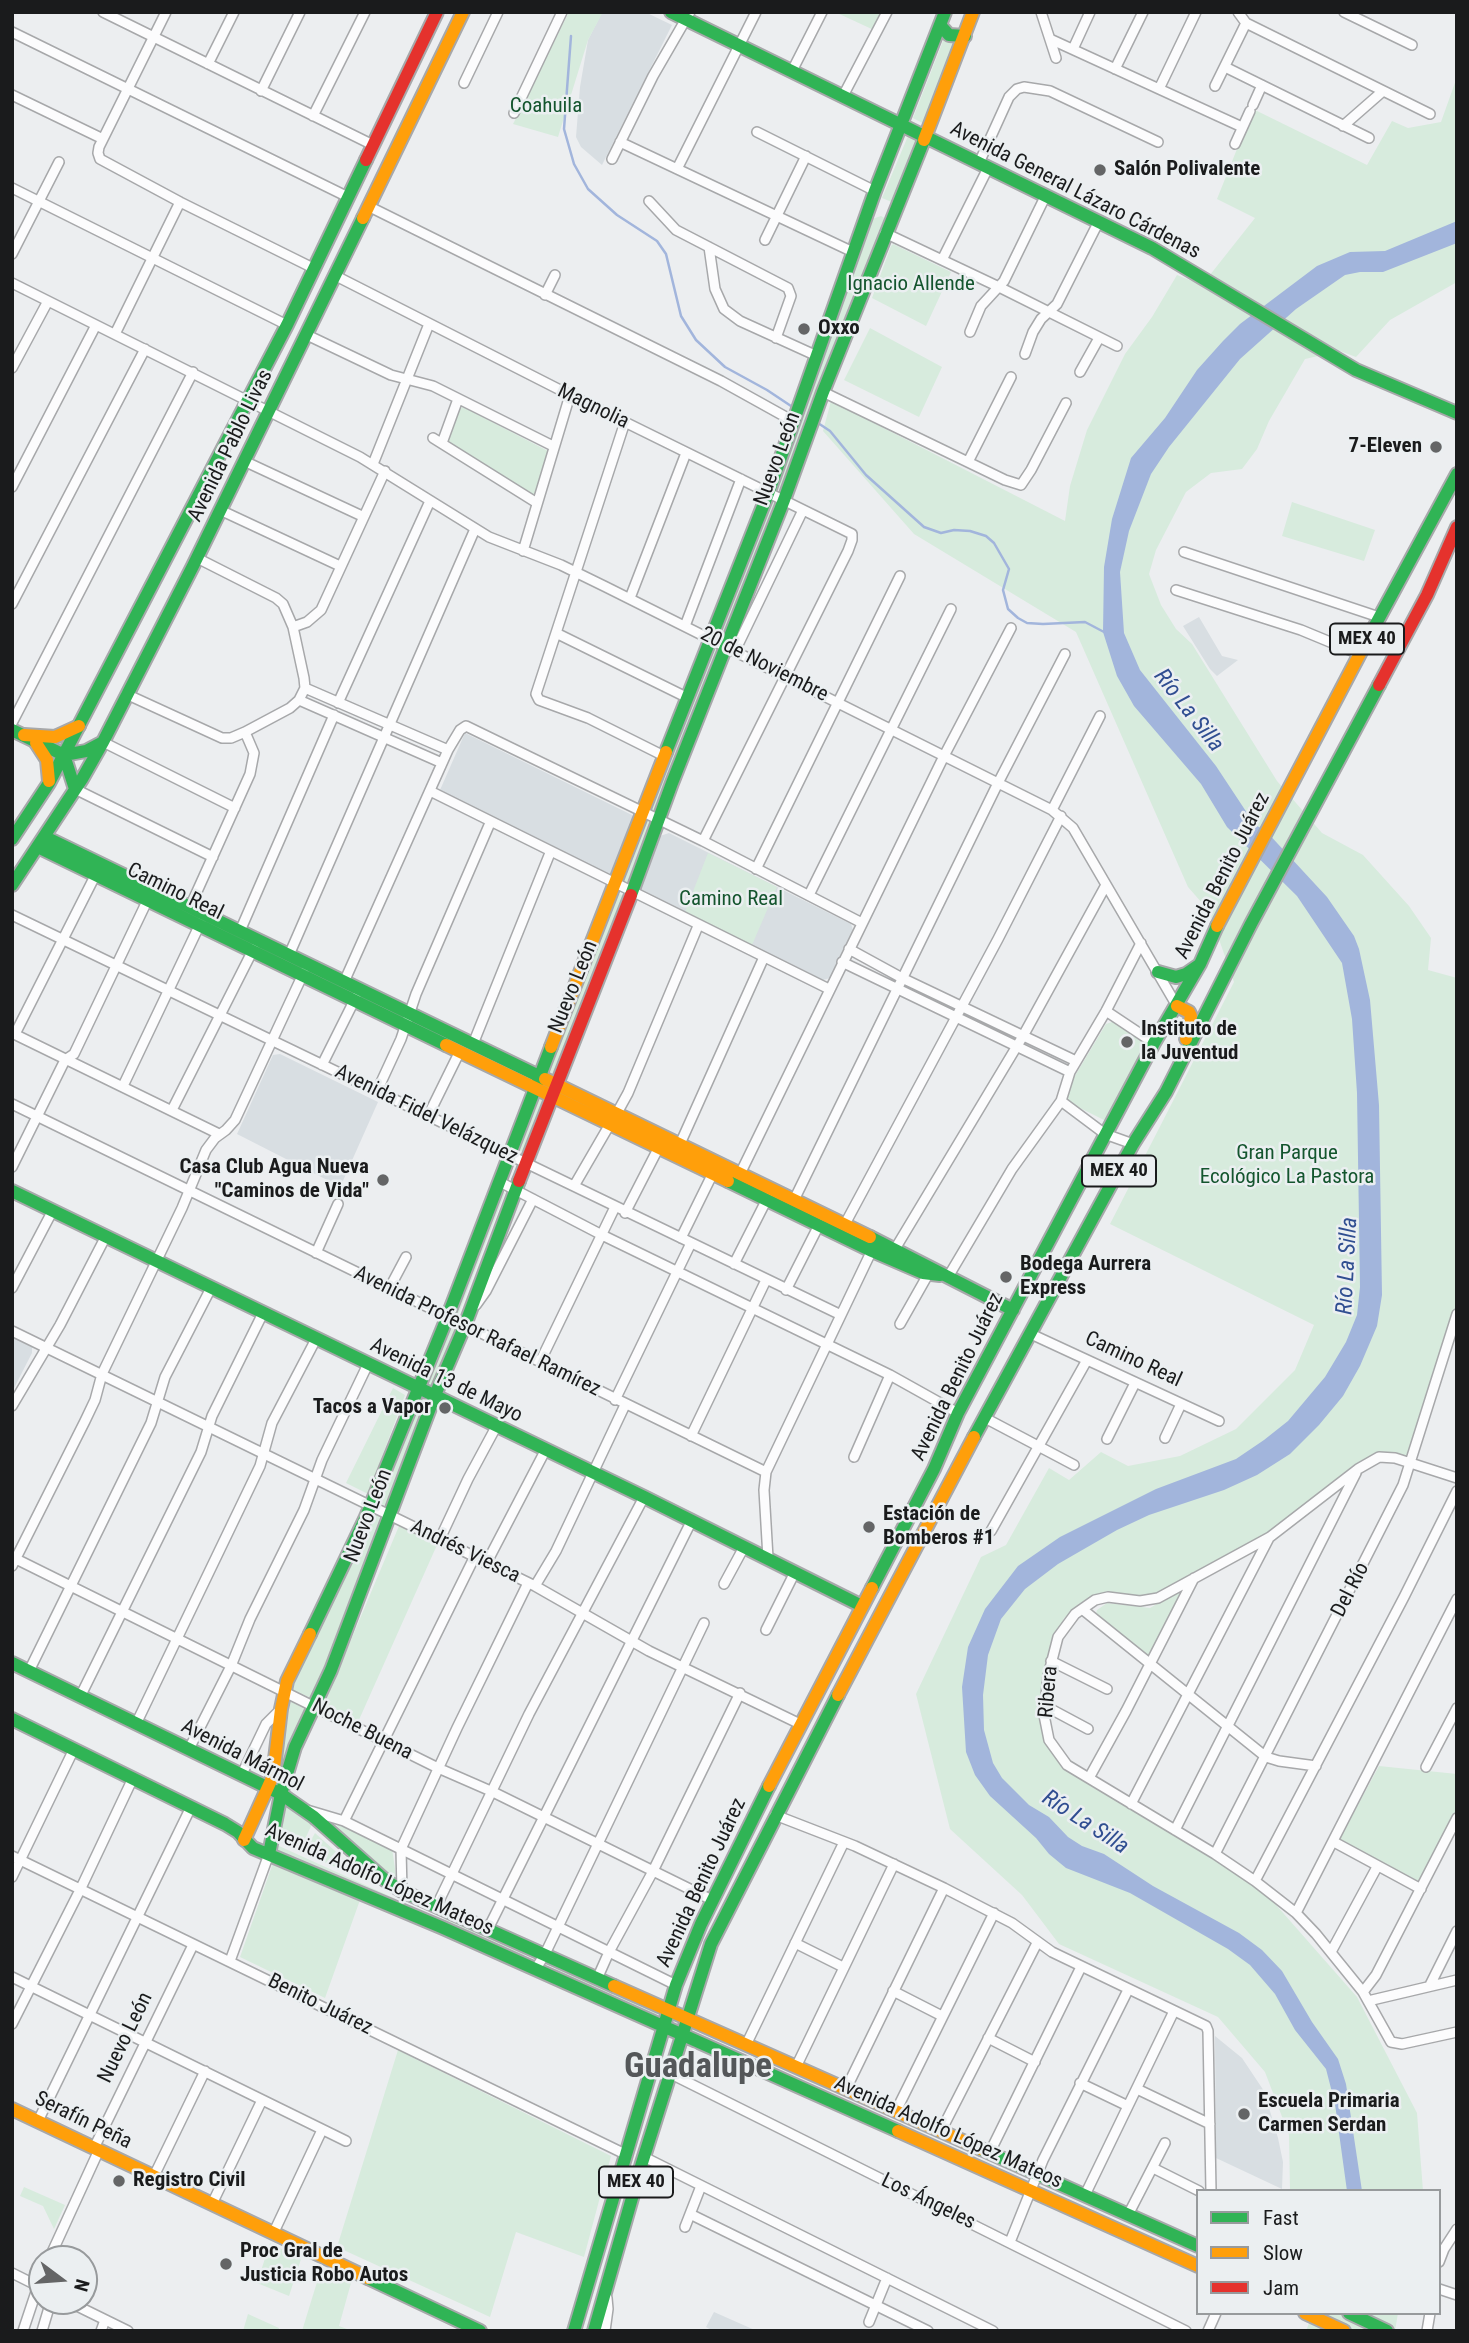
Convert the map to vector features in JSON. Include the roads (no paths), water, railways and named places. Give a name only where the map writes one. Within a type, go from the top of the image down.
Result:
[{"type":"street","points":[[103,12],[373,145]]},
{"type":"street","points":[[166,12],[98,153],[104,163],[314,270]]},
{"type":"street","points":[[208,64],[234,12]]},
{"type":"street","points":[[261,91],[300,12]]},
{"type":"street","points":[[313,116],[365,12]]},
{"type":"street","name":"Avenida Pablo Livas","points":[[13,836],[49,783],[287,325],[437,12]]},
{"type":"street","name":"Avenida Pablo Livas","points":[[12,885],[103,742],[270,411],[463,12]]},
{"type":"street","points":[[464,83],[498,12]]},
{"type":"street","points":[[514,113],[562,12]]},
{"type":"street","name":"Avenida General Lázaro Cárdenas","points":[[671,12],[688,16],[738,45],[1152,248],[1356,370],[1457,412]]},
{"type":"street","points":[[677,169],[755,12]]},
{"type":"street","points":[[792,71],[822,12]]},
{"type":"street","points":[[843,96],[887,12]]},
{"type":"street","name":"Nuevo León","points":[[269,1854],[281,1709],[292,1668],[371,1506],[511,1156],[686,698],[769,491],[875,191],[945,12]]},
{"type":"street","points":[[1041,12],[1056,58]]},
{"type":"street","points":[[1073,49],[1090,12]]},
{"type":"street","points":[[1115,69],[1143,12]]},
{"type":"street","points":[[1159,89],[1196,12]]},
{"type":"street","points":[[1238,12],[1246,23],[1430,114]]},
{"type":"street","points":[[1344,12],[1412,45]]},
{"type":"street","name":"Nuevo León","points":[[244,1840],[275,1791],[315,1706],[391,1516],[435,1395],[467,1320],[515,1189],[632,893],[657,821],[730,648],[823,392],[965,36],[970,14]]},
{"type":"street","points":[[612,159],[653,76],[688,16]]},
{"type":"street","points":[[1215,86],[1246,23]]},
{"type":"street","points":[[940,25],[949,35],[965,36]]},
{"type":"street","points":[[12,32],[348,197]]},
{"type":"street","points":[[1050,38],[1242,127]]},
{"type":"street","points":[[1225,67],[1370,138]]},
{"type":"street","points":[[1235,144],[1262,85]]},
{"type":"street","points":[[942,260],[984,166],[1009,97],[1017,89],[1024,87],[1050,91],[1158,142]]},
{"type":"street","points":[[1343,126],[1383,91]]},
{"type":"street","points":[[12,95],[103,139]]},
{"type":"street","points":[[757,132],[875,191]]},
{"type":"street","points":[[620,142],[853,252]]},
{"type":"street","points":[[765,240],[806,156]]},
{"type":"street","points":[[12,254],[58,162]]},
{"type":"street","points":[[12,188],[287,325]]},
{"type":"street","points":[[970,332],[981,306],[1004,281],[1045,197]]},
{"type":"street","points":[[649,201],[676,230],[788,288],[790,302],[776,338]]},
{"type":"street","points":[[115,334],[180,202]]},
{"type":"street","points":[[870,205],[893,213]]},
{"type":"street","points":[[370,207],[721,381],[793,421]]},
{"type":"street","points":[[1025,354],[1033,332],[1057,304],[1098,223]]},
{"type":"street","points":[[12,228],[23,233]]},
{"type":"street","points":[[885,233],[1117,346]]},
{"type":"street","points":[[709,247],[715,289],[724,309],[740,321],[817,356]]},
{"type":"street","points":[[545,295],[555,275]]},
{"type":"street","name":"Magnolia","points":[[336,276],[852,534],[850,545],[785,676]]},
{"type":"street","name":"20 de Noviembre","points":[[12,283],[373,464],[475,529],[630,598],[1052,810],[1073,828],[1177,1006]]},
{"type":"street","points":[[12,368],[48,300]]},
{"type":"street","points":[[373,464],[429,324]]},
{"type":"street","points":[[12,487],[96,325]]},
{"type":"street","points":[[307,335],[391,375],[433,386],[553,446]]},
{"type":"street","points":[[1080,372],[1099,338]]},
{"type":"street","points":[[12,604],[145,349]]},
{"type":"street","points":[[12,723],[193,372]]},
{"type":"street","points":[[968,462],[1011,377]]},
{"type":"street","points":[[823,392],[1005,480],[1021,485],[1066,403]]},
{"type":"street","points":[[523,551],[570,395]]},
{"type":"street","points":[[442,443],[458,399]]},
{"type":"street","points":[[625,422],[536,694],[539,700],[588,718],[664,756]]},
{"type":"street","points":[[433,438],[537,502]]},
{"type":"street","points":[[630,598],[686,453]]},
{"type":"street","points":[[244,461],[362,516]]},
{"type":"street","points":[[293,627],[307,622],[321,610],[385,471]]},
{"type":"street","name":"Avenida Benito Juárez","points":[[574,2331],[668,2011],[692,1942],[800,1724],[934,1469],[958,1413],[1154,1043],[1200,964],[1279,806],[1457,474]]},
{"type":"street","points":[[685,625],[741,479]]},
{"type":"street","points":[[338,703],[430,501]]},
{"type":"street","points":[[220,510],[340,566]]},
{"type":"street","points":[[730,648],[803,510]]},
{"type":"street","name":"Avenida Benito Juárez","points":[[594,2331],[669,2073],[711,1944],[914,1548],[1133,1144],[1166,1092],[1251,924],[1427,595],[1457,527]]},
{"type":"street","points":[[289,955],[475,529]]},
{"type":"street","points":[[1184,552],[1379,617]]},
{"type":"street","points":[[126,694],[211,735],[232,738],[290,708],[299,700],[304,688],[288,612],[276,598],[197,558]]},
{"type":"street","points":[[756,869],[900,576]]},
{"type":"street","points":[[1176,590],[1301,630],[1359,654]]},
{"type":"street","points":[[809,895],[951,609]]},
{"type":"street","points":[[740,1174],[944,756],[1011,628]]},
{"type":"street","points":[[556,633],[686,698]]},
{"type":"street","points":[[794,1200],[998,783],[1065,654]]},
{"type":"street","points":[[703,841],[785,676]]},
{"type":"street","points":[[304,688],[448,750]]},
{"type":"street","points":[[299,700],[442,763]]},
{"type":"street","points":[[240,931],[334,715]]},
{"type":"street","points":[[1052,810],[1100,716]]},
{"type":"street","points":[[23,735],[55,737],[79,726]]},
{"type":"street","points":[[344,982],[429,791],[462,727],[481,732],[862,923]]},
{"type":"street","points":[[190,907],[253,761],[252,744],[245,732]]},
{"type":"street","points":[[23,735],[64,755],[86,751],[103,742],[235,808]]},
{"type":"street","points":[[23,735],[45,755],[49,783]]},
{"type":"street","points":[[64,755],[75,789],[213,857]]},
{"type":"street","points":[[429,791],[829,989]]},
{"type":"street","points":[[845,1224],[957,1017],[1061,816]]},
{"type":"street","points":[[377,1091],[490,823]]},
{"type":"street","name":"Camino Real","points":[[41,842],[408,1019],[473,1044],[554,1090],[874,1246],[1013,1310]]},
{"type":"street","points":[[473,1044],[550,853]]},
{"type":"street","points":[[99,870],[13,1033],[219,1134]]},
{"type":"street","points":[[895,1249],[1023,1036],[1107,885]]},
{"type":"street","points":[[12,1167],[65,1060],[74,1054],[150,895]]},
{"type":"street","name":"Camino Real","points":[[150,895],[190,907],[202,920],[240,931],[256,946],[289,955],[305,970],[344,982],[357,995]]},
{"type":"street","name":"Avenida Fidel Velázquez","points":[[12,915],[841,1315]]},
{"type":"street","points":[[122,1086],[202,920]]},
{"type":"street","points":[[574,1186],[628,1093],[698,926]]},
{"type":"street","points":[[900,1324],[1060,1101],[1070,1072],[1141,943]]},
{"type":"street","points":[[172,1111],[256,946]]},
{"type":"street","points":[[849,949],[902,978],[1076,1061]]},
{"type":"street","points":[[680,1144],[764,957]]},
{"type":"street","points":[[842,962],[1070,1072]]},
{"type":"street","points":[[1158,972],[1177,977],[1200,964]]},
{"type":"street","points":[[13,1560],[95,1401],[102,1374],[189,1192],[206,1150],[235,1120],[305,970]]},
{"type":"street","points":[[322,1065],[357,995]]},
{"type":"street","points":[[1166,1092],[1192,1020],[1189,1012],[1177,1006]]},
{"type":"street","points":[[1105,1011],[1154,1043]]},
{"type":"street","name":"Camino Real","points":[[408,1019],[460,1051],[538,1082]]},
{"type":"street","points":[[428,1116],[460,1051]]},
{"type":"street","points":[[1060,1101],[1105,1134],[1133,1144]]},
{"type":"street","name":"Avenida Profesor Rafael Ramírez","points":[[12,1104],[447,1318],[467,1320],[540,1362],[766,1472]]},
{"type":"street","points":[[625,1213],[661,1142]]},
{"type":"street","name":"Camino Real","points":[[661,1142],[680,1144],[715,1169],[740,1174],[769,1195],[794,1200],[821,1220],[845,1224],[874,1246],[895,1249],[937,1274]]},
{"type":"street","points":[[681,1238],[715,1169]]},
{"type":"street","points":[[500,1182],[601,1235],[890,1375],[958,1413]]},
{"type":"street","name":"Avenida 13 de Mayo","points":[[12,1191],[644,1497],[862,1606]]},
{"type":"street","points":[[734,1264],[769,1195]]},
{"type":"street","points":[[467,1320],[486,1291],[533,1199]]},
{"type":"street","points":[[316,1253],[338,1204]]},
{"type":"street","points":[[540,1362],[615,1207]]},
{"type":"street","points":[[12,1288],[53,1210]]},
{"type":"street","points":[[786,1290],[821,1220]]},
{"type":"street","points":[[12,1406],[67,1312],[106,1236]]},
{"type":"street","points":[[615,1400],[691,1243]]},
{"type":"street","points":[[768,1558],[764,1490],[766,1472],[874,1246]]},
{"type":"street","points":[[389,1289],[406,1257]]},
{"type":"street","points":[[691,1436],[766,1280]]},
{"type":"street","points":[[29,1671],[151,1423],[164,1377],[211,1288]]},
{"type":"street","points":[[80,1697],[201,1452],[209,1426],[263,1313]]},
{"type":"street","name":"Del Río","points":[[1214,1854],[1390,1514],[1411,1463],[1457,1314]]},
{"type":"street","name":"Andrés Viesca","points":[[12,1331],[316,1478],[486,1564],[532,1584],[630,1641],[800,1724]]},
{"type":"street","name":"Camino Real","points":[[1031,1334],[1219,1421]]},
{"type":"street","points":[[136,1724],[260,1466],[272,1423],[316,1339]]},
{"type":"street","points":[[991,1531],[1087,1360]]},
{"type":"street","points":[[189,1749],[310,1497],[322,1460],[368,1364]]},
{"type":"street","points":[[855,1457],[890,1375]]},
{"type":"street","points":[[1107,1439],[1135,1383]]},
{"type":"street","points":[[1165,1438],[1181,1404]]},
{"type":"street","points":[[402,1891],[401,1849],[438,1769],[532,1584],[556,1550],[625,1405]]},
{"type":"street","points":[[985,1418],[1074,1465]]},
{"type":"street","points":[[439,1541],[496,1427]]},
{"type":"street","points":[[486,1564],[545,1451]]},
{"type":"street","points":[[1316,1766],[1279,1762],[1266,1756],[1082,1609],[1095,1600],[1108,1597],[1152,1600],[1270,1537],[1358,1469],[1379,1457],[1395,1458],[1457,1478]]},
{"type":"street","points":[[1175,1830],[1358,1469]]},
{"type":"street","points":[[1255,1881],[1457,1491]]},
{"type":"street","points":[[441,1927],[437,1905],[451,1875],[529,1714],[644,1497]]},
{"type":"street","points":[[488,1929],[691,1522]]},
{"type":"street","points":[[1131,1804],[1270,1537]]},
{"type":"street","points":[[897,1540],[914,1548]]},
{"type":"street","points":[[724,1584],[744,1547]]},
{"type":"street","points":[[344,1821],[474,1558]]},
{"type":"street","name":"Noche Buena","points":[[13,1560],[712,1900]]},
{"type":"street","points":[[766,1630],[795,1572]]},
{"type":"street","points":[[1089,1778],[1194,1578]]},
{"type":"street","points":[[1296,1913],[1457,1599]]},
{"type":"street","name":"Ribera","points":[[1082,1609],[1063,1628],[1051,1661],[1045,1706],[1046,1732],[1067,1765],[1214,1854],[1296,1913],[1365,1996],[1387,2038],[1394,2044],[1457,2032]]},
{"type":"street","points":[[535,1970],[704,1623]]},
{"type":"street","points":[[1051,1661],[1107,1689]]},
{"type":"street","name":"Avenida Mármol","points":[[12,1663],[275,1791],[305,1810],[385,1880],[402,1891],[687,2019]]},
{"type":"street","points":[[597,1979],[740,1693]]},
{"type":"street","points":[[1045,1706],[1088,1729]]},
{"type":"street","points":[[1426,1767],[1457,1708]]},
{"type":"street","name":"Nuevo León","points":[[242,1774],[266,1724],[281,1709]]},
{"type":"street","name":"Avenida Adolfo López Mateos","points":[[13,1721],[231,1828],[253,1848],[441,1927],[1196,2265]]},
{"type":"street","points":[[12,1877],[16,1858],[74,1749]]},
{"type":"street","points":[[12,2024],[133,1779]]},
{"type":"street","points":[[38,2121],[191,1807]]},
{"type":"street","points":[[305,1810],[344,1821],[676,1985],[681,1993],[693,1994]]},
{"type":"street","points":[[775,1815],[844,1842],[944,1888],[1012,1923],[1037,1943],[1081,1967],[1204,2025],[1208,2031],[1211,2189]]},
{"type":"street","points":[[1365,1996],[1457,1818]]},
{"type":"street","points":[[746,2045],[844,1842]]},
{"type":"street","points":[[1334,1842],[1421,1889]]},
{"type":"street","points":[[230,1961],[269,1854]]},
{"type":"street","name":"Benito Juárez","points":[[16,1858],[627,2155]]},
{"type":"street","points":[[796,2067],[894,1864]]},
{"type":"street","points":[[1331,1952],[1377,1867]]},
{"type":"street","points":[[828,2101],[841,2086],[893,1991],[944,1888]]},
{"type":"street","points":[[896,2111],[994,1913]]},
{"type":"street","points":[[1430,1985],[1457,1931]]},
{"type":"street","points":[[795,1943],[843,1967]]},
{"type":"street","points":[[942,2132],[1037,1943]]},
{"type":"street","name":"Nuevo León","points":[[55,2245],[145,2042],[193,1945]]},
{"type":"street","points":[[990,2152],[1081,1967]]},
{"type":"street","points":[[12,1978],[346,2141]]},
{"type":"street","points":[[1365,1996],[1457,1980]]},
{"type":"street","points":[[1010,2242],[1080,2084],[1128,1990]]},
{"type":"street","points":[[893,1991],[942,2016]]},
{"type":"street","points":[[1085,2195],[1174,2011]]},
{"type":"street","name":"Avenida Adolfo López Mateos","points":[[687,2019],[1196,2245]]},
{"type":"street","points":[[988,2038],[1035,2063]]},
{"type":"street","points":[[154,2176],[205,2071]]},
{"type":"street","name":"Los Ángeles","points":[[669,2073],[1186,2331]]},
{"type":"street","points":[[1080,2084],[1128,2106]]},
{"type":"street","points":[[1137,2089],[1210,2124]]},
{"type":"street","points":[[212,2204],[261,2100]]},
{"type":"street","name":"Serafín Peña","points":[[12,2109],[480,2331]]},
{"type":"street","points":[[273,2234],[322,2130]]},
{"type":"street","points":[[1128,2215],[1165,2143]]},
{"type":"street","points":[[644,2157],[993,2331]]},
{"type":"street","points":[[1153,2168],[1196,2190]]},
{"type":"street","points":[[685,2227],[701,2186]]},
{"type":"street","points":[[690,2214],[928,2331]]},
{"type":"street","points":[[1441,2257],[1456,2230]]},
{"type":"street","points":[[12,2273],[28,2281]]},
{"type":"street","points":[[869,2322],[887,2278]]},
{"type":"street","points":[[605,2331],[608,2309],[606,2290]]},
{"type":"street","points":[[95,2315],[128,2331]]},
{"type":"street","points":[[1208,2331],[1215,2315]]},
{"type":"street","points":[[1309,2315],[1344,2331]]},
{"type":"street","points":[[1353,2315],[1387,2331]]},
{"type":"street","points":[[101,2331],[105,2320]]},
{"type":"water","points":[[1457,221],[1457,243],[1383,272],[1345,275],[1296,309],[1240,359],[1169,447],[1151,474],[1129,531],[1120,572],[1124,633],[1140,670],[1216,766],[1255,825],[1265,830],[1327,897],[1354,936],[1359,949],[1370,1000],[1379,1105],[1382,1295],[1377,1326],[1360,1366],[1343,1396],[1290,1454],[1257,1475],[1224,1490],[1149,1515],[1117,1530],[1058,1564],[1025,1589],[1001,1619],[988,1655],[983,1695],[984,1730],[993,1763],[1002,1778],[1029,1805],[1049,1817],[1068,1837],[1082,1846],[1104,1854],[1153,1886],[1239,1933],[1262,1950],[1282,1971],[1338,2059],[1346,2084],[1362,2189],[1347,2189],[1335,2104],[1326,2069],[1295,2030],[1275,1994],[1250,1965],[1228,1949],[1130,1893],[1066,1868],[1049,1854],[1036,1838],[990,1796],[975,1775],[966,1752],[962,1687],[968,1647],[985,1609],[1018,1566],[1060,1537],[1156,1489],[1236,1459],[1264,1440],[1288,1421],[1325,1377],[1346,1342],[1357,1315],[1360,1287],[1357,1093],[1352,1019],[1342,963],[1297,896],[1227,827],[1201,784],[1134,706],[1117,676],[1103,632],[1104,567],[1112,519],[1131,458],[1165,418],[1197,370],[1240,324],[1317,266],[1350,252],[1385,251]]},
{"type":"waterway","points":[[571,36],[564,129],[574,164],[588,189],[617,215],[657,241],[666,254],[681,316],[696,340],[725,367],[791,406]]},
{"type":"waterway","points":[[818,423],[830,431],[866,475],[924,527],[941,533],[970,531],[986,536],[994,543],[1009,569],[1003,590],[1008,609],[1018,618],[1027,623],[1043,624],[1085,622],[1104,632]]},
{"type":"place","name":"Salón Polivalente","points":[[1100,170]]},
{"type":"place","name":"Oxxo","points":[[804,329]]},
{"type":"place","name":"7-Eleven","points":[[1436,447]]},
{"type":"place","name":"Instituto de la Juventud","points":[[1127,1042]]},
{"type":"place","name":"Casa Club Agua Nueva \"Caminos de Vida\"","points":[[383,1180]]},
{"type":"place","name":"Bodega Aurrera Express","points":[[1006,1277]]},
{"type":"place","name":"Tacos a Vapor","points":[[445,1408]]},
{"type":"place","name":"Estación de Bomberos #1","points":[[869,1527]]},
{"type":"place","name":"Escuela Primaria Carmen Serdan","points":[[1244,2114]]},
{"type":"place","name":"Registro Civil","points":[[119,2181]]},
{"type":"place","name":"Proc Gral de Justicia Robo Autos","points":[[226,2264]]},
{"type":"district","name":"Guadalupe","points":[[698,2068]]},
{"type":"park label","name":"Coahuila","points":[[546,107]]},
{"type":"park label","name":"Ignacio Allende","points":[[911,285]]},
{"type":"park label","name":"Gran Parque Ecológico La Pastora","points":[[1287,1166]]},
{"type":"water label","name":"Río La Silla","points":[[1188,711]]},
{"type":"water label","name":"Río La Silla","points":[[1348,1266]]},
{"type":"water label","name":"Río La Silla","points":[[1085,1823]]}]
